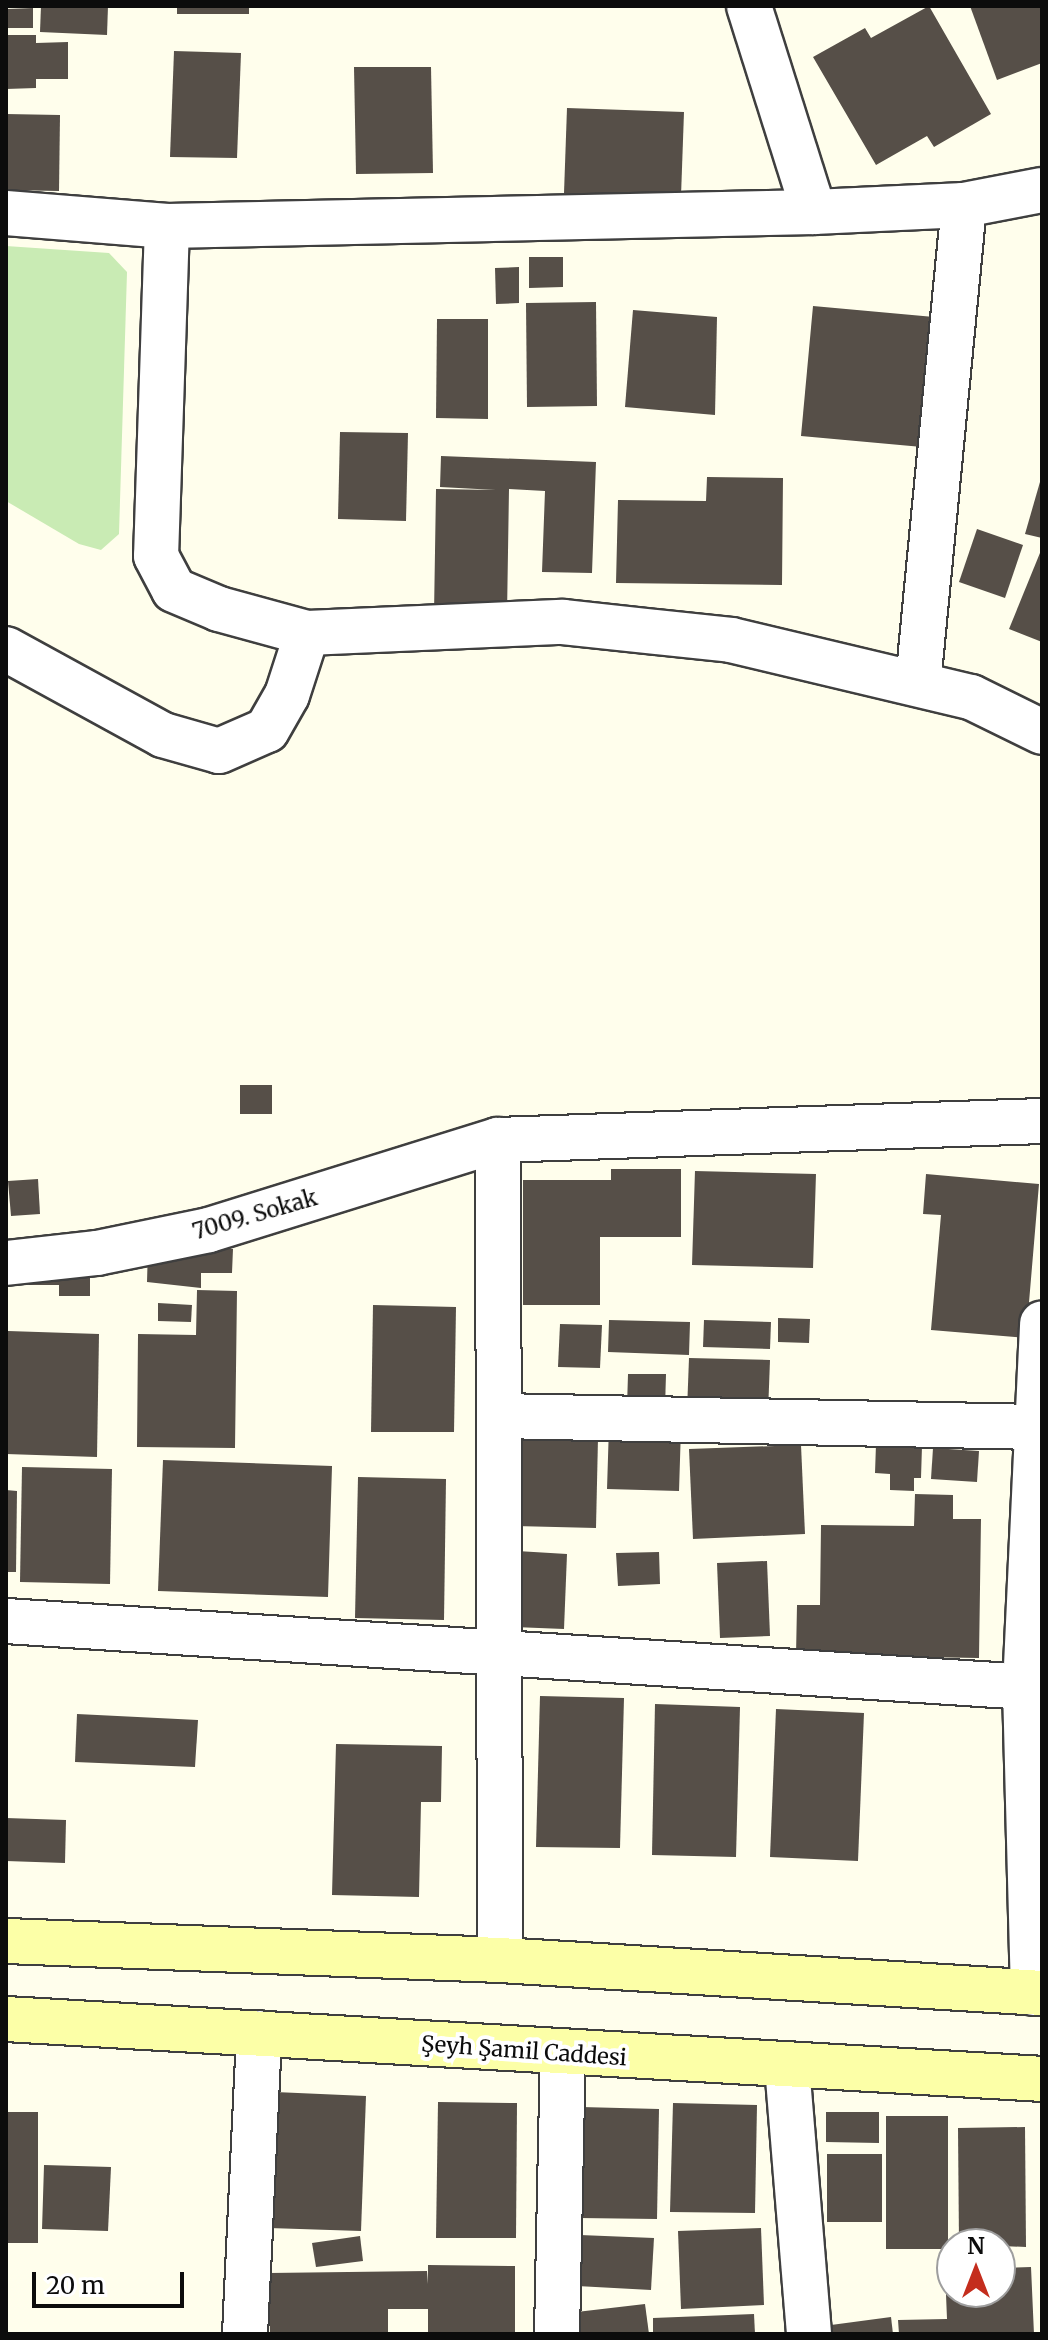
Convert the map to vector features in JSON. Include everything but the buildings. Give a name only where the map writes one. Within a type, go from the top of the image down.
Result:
[{"type":"main road","points":[[6,1941],[500,1960],[1038,1993]]},
{"type":"main road","name":"Şeyh Şamil Caddesi","points":[[6,2019],[563,2054],[1042,2079]]},
{"type":"street","points":[[749,6],[814,212]]},
{"type":"street","points":[[6,213],[167,226],[814,212],[964,205],[1041,188]]},
{"type":"street","points":[[918,683],[964,205]]},
{"type":"street","points":[[167,226],[156,556],[174,590],[219,609],[307,633],[563,622],[731,640],[971,697],[1042,732]]},
{"type":"street","points":[[6,649],[163,735],[219,751],[267,730],[287,695],[307,633]]},
{"type":"street","name":"7009. Sokak","points":[[6,1263],[97,1253],[209,1230],[498,1140],[1042,1121]]},
{"type":"street","points":[[498,1140],[500,1960]]},
{"type":"street","points":[[1038,1993],[1034,1687],[1037,1427],[1042,1323]]},
{"type":"street","points":[[499,1416],[1037,1427]]},
{"type":"street","points":[[6,1621],[1034,1687]]},
{"type":"street","points":[[245,2334],[259,2033]]},
{"type":"street","points":[[557,2334],[563,2054]]},
{"type":"street","points":[[787,2066],[809,2334]]},
{"type":"green space","points":[[6,246],[109,253],[127,272],[119,534],[101,550],[79,544],[6,501]]}]
